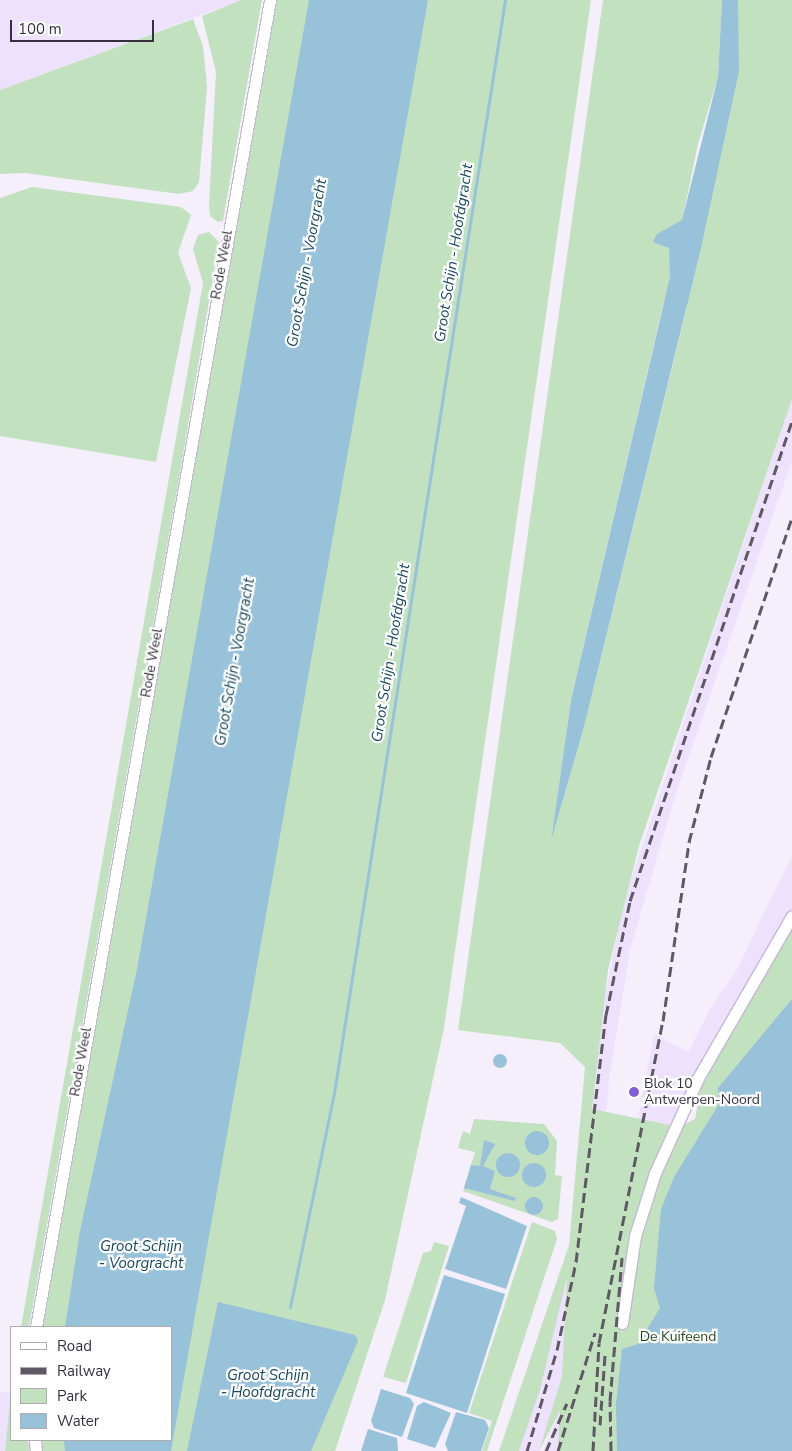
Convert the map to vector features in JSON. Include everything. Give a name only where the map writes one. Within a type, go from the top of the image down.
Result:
[{"type":"street","name":"Rode Weel","points":[[36,1326],[270,0]]},
{"type":"street","points":[[622,1323],[635,1236],[655,1173],[698,1078],[792,916]]},
{"type":"shaded area","points":[[0,0],[241,0],[0,90]]},
{"type":"shaded area","points":[[792,399],[792,461],[675,796],[630,950],[609,1080],[604,1147],[566,1363],[539,1451],[519,1451],[540,1390],[580,1214],[600,1024],[623,903]]},
{"type":"shaded area","points":[[792,856],[792,911],[749,978],[659,1155],[577,1451],[543,1451],[563,1403],[637,1123],[654,1034],[689,1052],[710,1009],[736,971]]},
{"type":"shaded area","points":[[0,1392],[10,1393],[10,1441],[28,1441],[29,1451],[0,1451]]},
{"type":"green space","points":[[241,0],[262,0],[223,221],[218,222],[210,216],[209,206],[216,72],[202,16]]},
{"type":"green space","points":[[277,0],[591,0],[444,1028],[385,1300],[335,1451],[43,1451],[42,1441],[172,1441],[172,1326],[43,1326]]},
{"type":"green space","points":[[603,0],[722,0],[718,77],[698,144],[678,240],[721,124],[731,0],[792,0],[792,399],[639,846],[608,970],[592,1109],[679,1127],[695,1119],[701,1085],[792,926],[792,1451],[558,1451],[560,1411],[539,1451],[562,1376],[567,1277],[540,1390],[519,1451],[499,1451],[569,1245],[585,1067],[560,1043],[458,1030]],"holes":[[[664,301],[687,307],[584,727],[551,841],[571,700]]]},
{"type":"green space","points":[[193,19],[203,46],[207,87],[199,182],[193,191],[179,194],[25,173],[0,174],[0,90]]},
{"type":"green space","points":[[32,187],[181,207],[191,215],[178,253],[191,288],[156,462],[0,436],[0,198]]},
{"type":"green space","points":[[209,232],[219,242],[29,1326],[21,1326],[203,283],[193,249],[198,235]]},
{"type":"green space","points":[[474,1119],[544,1124],[557,1141],[555,1175],[562,1176],[558,1219],[552,1222],[463,1191],[475,1152],[458,1148],[463,1131],[470,1134]]},
{"type":"green space","points":[[532,1222],[555,1231],[557,1239],[487,1451],[482,1451],[492,1421],[469,1413]]},
{"type":"green space","points":[[434,1242],[449,1246],[406,1383],[383,1377],[423,1253],[431,1251]]},
{"type":"green space","points":[[10,1404],[10,1441],[28,1441],[29,1451],[5,1451]]},
{"type":"water","name":"Groot Schijn - Voorgracht","points":[[309,0],[428,0],[171,1451],[65,1451],[64,1441],[172,1441],[172,1326],[65,1326],[80,1231],[137,969]]},
{"type":"water","points":[[722,0],[738,0],[739,71],[701,248],[584,727],[551,841],[571,700],[670,277],[669,248],[653,242],[657,234],[682,220],[718,77]]},
{"type":"water","name":"De Kuifeend","points":[[792,999],[792,1451],[617,1451],[616,1404],[622,1349],[638,1344],[660,1308],[654,1288],[661,1209],[674,1177],[719,1104],[718,1088]]},
{"type":"water","points":[[497,1054],[503,1054],[507,1061],[503,1068],[497,1068],[493,1064],[493,1058]]},
{"type":"water","points":[[537,1131],[546,1134],[549,1143],[546,1152],[537,1155],[528,1152],[525,1143],[528,1134]]},
{"type":"water","points":[[484,1140],[495,1144],[483,1166],[495,1171],[490,1189],[516,1198],[515,1201],[464,1188],[471,1165],[480,1166]]},
{"type":"water","points":[[508,1153],[517,1156],[520,1165],[517,1174],[508,1177],[499,1174],[496,1165],[499,1156]]},
{"type":"water","points":[[534,1163],[543,1166],[546,1175],[543,1184],[534,1187],[525,1184],[522,1175],[525,1166]]},
{"type":"water","points":[[461,1197],[527,1226],[506,1289],[445,1269],[466,1206],[459,1203]]},
{"type":"water","points":[[534,1197],[540,1200],[543,1206],[540,1212],[534,1215],[528,1212],[525,1206],[528,1200]]},
{"type":"water","points":[[444,1275],[505,1294],[467,1413],[406,1393]]},
{"type":"water","name":"Groot Schijn - Hoofdgracht","points":[[218,1302],[355,1335],[358,1341],[311,1451],[187,1451]]},
{"type":"water","points":[[381,1389],[410,1398],[414,1404],[402,1437],[374,1428],[371,1421]]},
{"type":"water","points":[[424,1402],[451,1413],[435,1448],[407,1439],[417,1406]]},
{"type":"water","points":[[456,1412],[485,1420],[489,1428],[481,1451],[448,1451],[445,1444]]},
{"type":"water","points":[[368,1429],[397,1438],[398,1451],[361,1451]]},
{"type":"waterway","name":"Groot Schijn - Hoofdgracht","points":[[290,1307],[334,1093],[505,0]]},
{"type":"railway","points":[[527,1451],[557,1350],[576,1262],[606,1015],[630,901],[792,421]]},
{"type":"railway","points":[[593,1451],[599,1343],[663,1021],[689,842],[711,757],[792,518]]},
{"type":"railway","points":[[611,1451],[610,1401],[622,1257]]},
{"type":"railway","points":[[558,1451],[595,1333]]},
{"type":"railway","points":[[600,1425],[605,1355]]},
{"type":"railway","points":[[546,1451],[567,1403]]},
{"type":"place","name":"Blok 10 Antwerpen-Noord","points":[[634,1092]]}]
